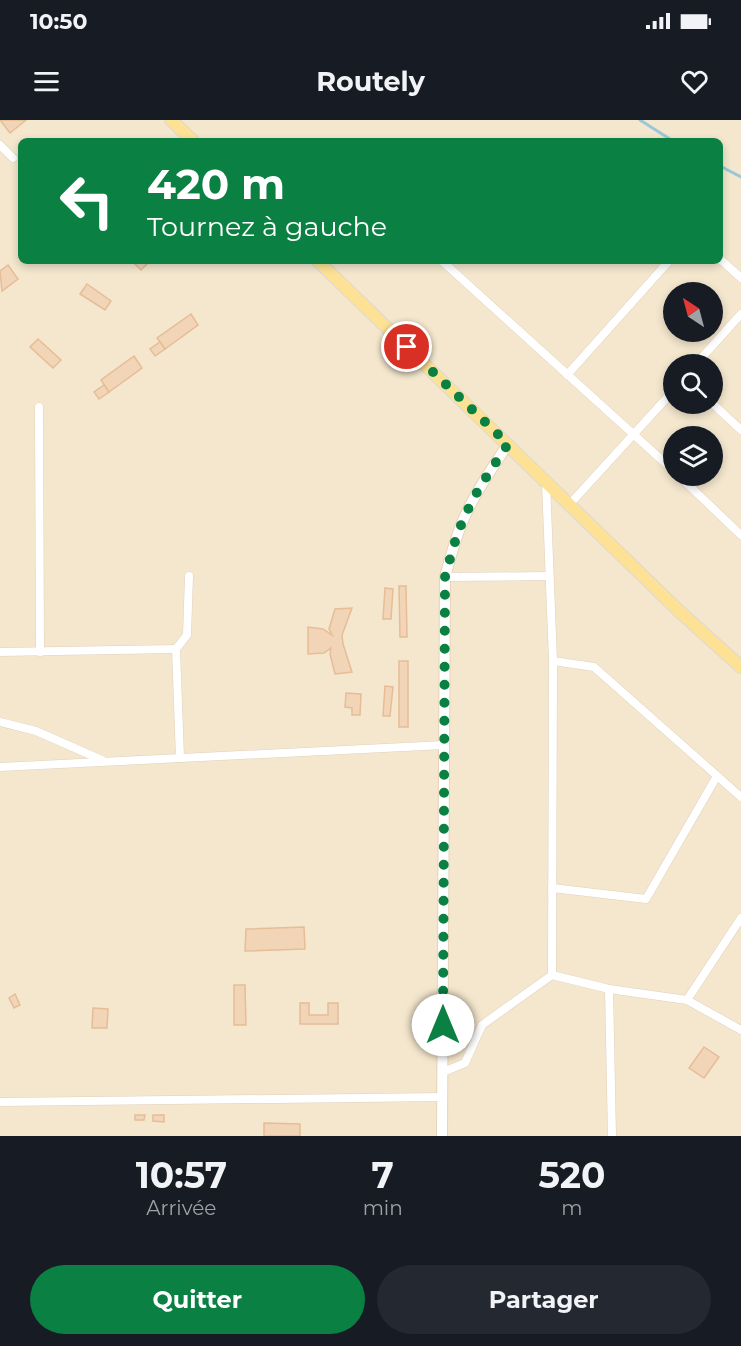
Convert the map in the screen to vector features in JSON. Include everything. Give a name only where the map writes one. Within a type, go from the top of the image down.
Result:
[{"type":"main road","points":[[171,120],[190,138]]},
{"type":"main road","points":[[321,264],[569,505],[717,647],[741,667]]},
{"type":"street","points":[[0,146],[13,158]]},
{"type":"street","points":[[723,263],[741,278]]},
{"type":"street","points":[[445,264],[663,461]]},
{"type":"street","points":[[567,375],[666,264]]},
{"type":"street","points":[[705,354],[741,314]]},
{"type":"street","points":[[569,505],[663,402]]},
{"type":"street","points":[[39,407],[40,652]]},
{"type":"street","points":[[723,413],[741,430]]},
{"type":"street","points":[[442,1136],[445,577],[465,514],[508,444]]},
{"type":"street","points":[[546,481],[553,661],[552,975]]},
{"type":"street","points":[[690,486],[741,535]]},
{"type":"street","points":[[180,758],[176,649],[187,635],[189,576]]},
{"type":"street","points":[[445,577],[549,576]]},
{"type":"street","points":[[0,652],[176,649]]},
{"type":"street","points":[[553,661],[594,667],[741,797]]},
{"type":"street","points":[[0,723],[36,731],[105,761]]},
{"type":"street","points":[[0,767],[444,745]]},
{"type":"street","points":[[552,888],[646,899],[717,776]]},
{"type":"street","points":[[687,1000],[741,918]]},
{"type":"street","points":[[443,1072],[465,1064],[482,1025],[552,975],[609,989],[687,1000],[741,1030]]},
{"type":"street","points":[[609,989],[612,1136]]},
{"type":"street","points":[[0,1102],[443,1097]]},
{"type":"shaded area","points":[[0,120],[741,120],[741,1136],[0,1136]]},
{"type":"building","points":[[0,120],[26,120],[10,133]]},
{"type":"building","points":[[135,264],[147,264],[141,270]]},
{"type":"building","points":[[8,265],[18,279],[2,291],[0,271]]},
{"type":"building","points":[[87,284],[111,301],[105,310],[80,294]]},
{"type":"building","points":[[191,314],[198,325],[165,349],[157,338]]},
{"type":"building","points":[[38,339],[61,360],[53,368],[30,347]]},
{"type":"building","points":[[160,342],[165,349],[155,356],[150,349]]},
{"type":"building","points":[[134,356],[142,368],[109,392],[101,380]]},
{"type":"building","points":[[104,385],[109,392],[99,399],[94,392]]},
{"type":"building","points":[[399,586],[406,586],[407,637],[400,637]]},
{"type":"building","points":[[385,588],[393,589],[391,619],[383,619]]},
{"type":"building","points":[[352,608],[342,635],[352,672],[335,674],[330,654],[331,648],[324,653],[308,654],[308,627],[323,629],[332,635],[329,629],[335,609]]},
{"type":"building","points":[[399,661],[408,661],[408,727],[399,727]]},
{"type":"building","points":[[385,686],[393,687],[390,716],[383,716]]},
{"type":"building","points":[[346,693],[361,694],[360,715],[352,715],[352,708],[345,707]]},
{"type":"building","points":[[304,927],[305,949],[245,951],[246,929]]},
{"type":"building","points":[[234,985],[245,985],[246,1025],[234,1025]]},
{"type":"building","points":[[15,994],[20,1005],[14,1008],[9,998]]},
{"type":"building","points":[[300,1003],[309,1003],[309,1015],[328,1015],[328,1003],[338,1003],[338,1024],[300,1024]]},
{"type":"building","points":[[93,1008],[108,1009],[107,1028],[92,1028]]},
{"type":"building","points":[[704,1047],[719,1057],[704,1078],[689,1068]]},
{"type":"building","points":[[135,1115],[145,1115],[144,1120],[135,1120]]},
{"type":"building","points":[[153,1115],[164,1115],[164,1122],[153,1121]]},
{"type":"building","points":[[264,1123],[300,1124],[300,1136],[264,1136]]},
{"type":"waterway","points":[[640,120],[668,138]]},
{"type":"waterway","points":[[723,168],[741,177]]},
{"type":"route","points":[[407,347],[508,444],[465,514],[445,577],[443,1025]]}]
